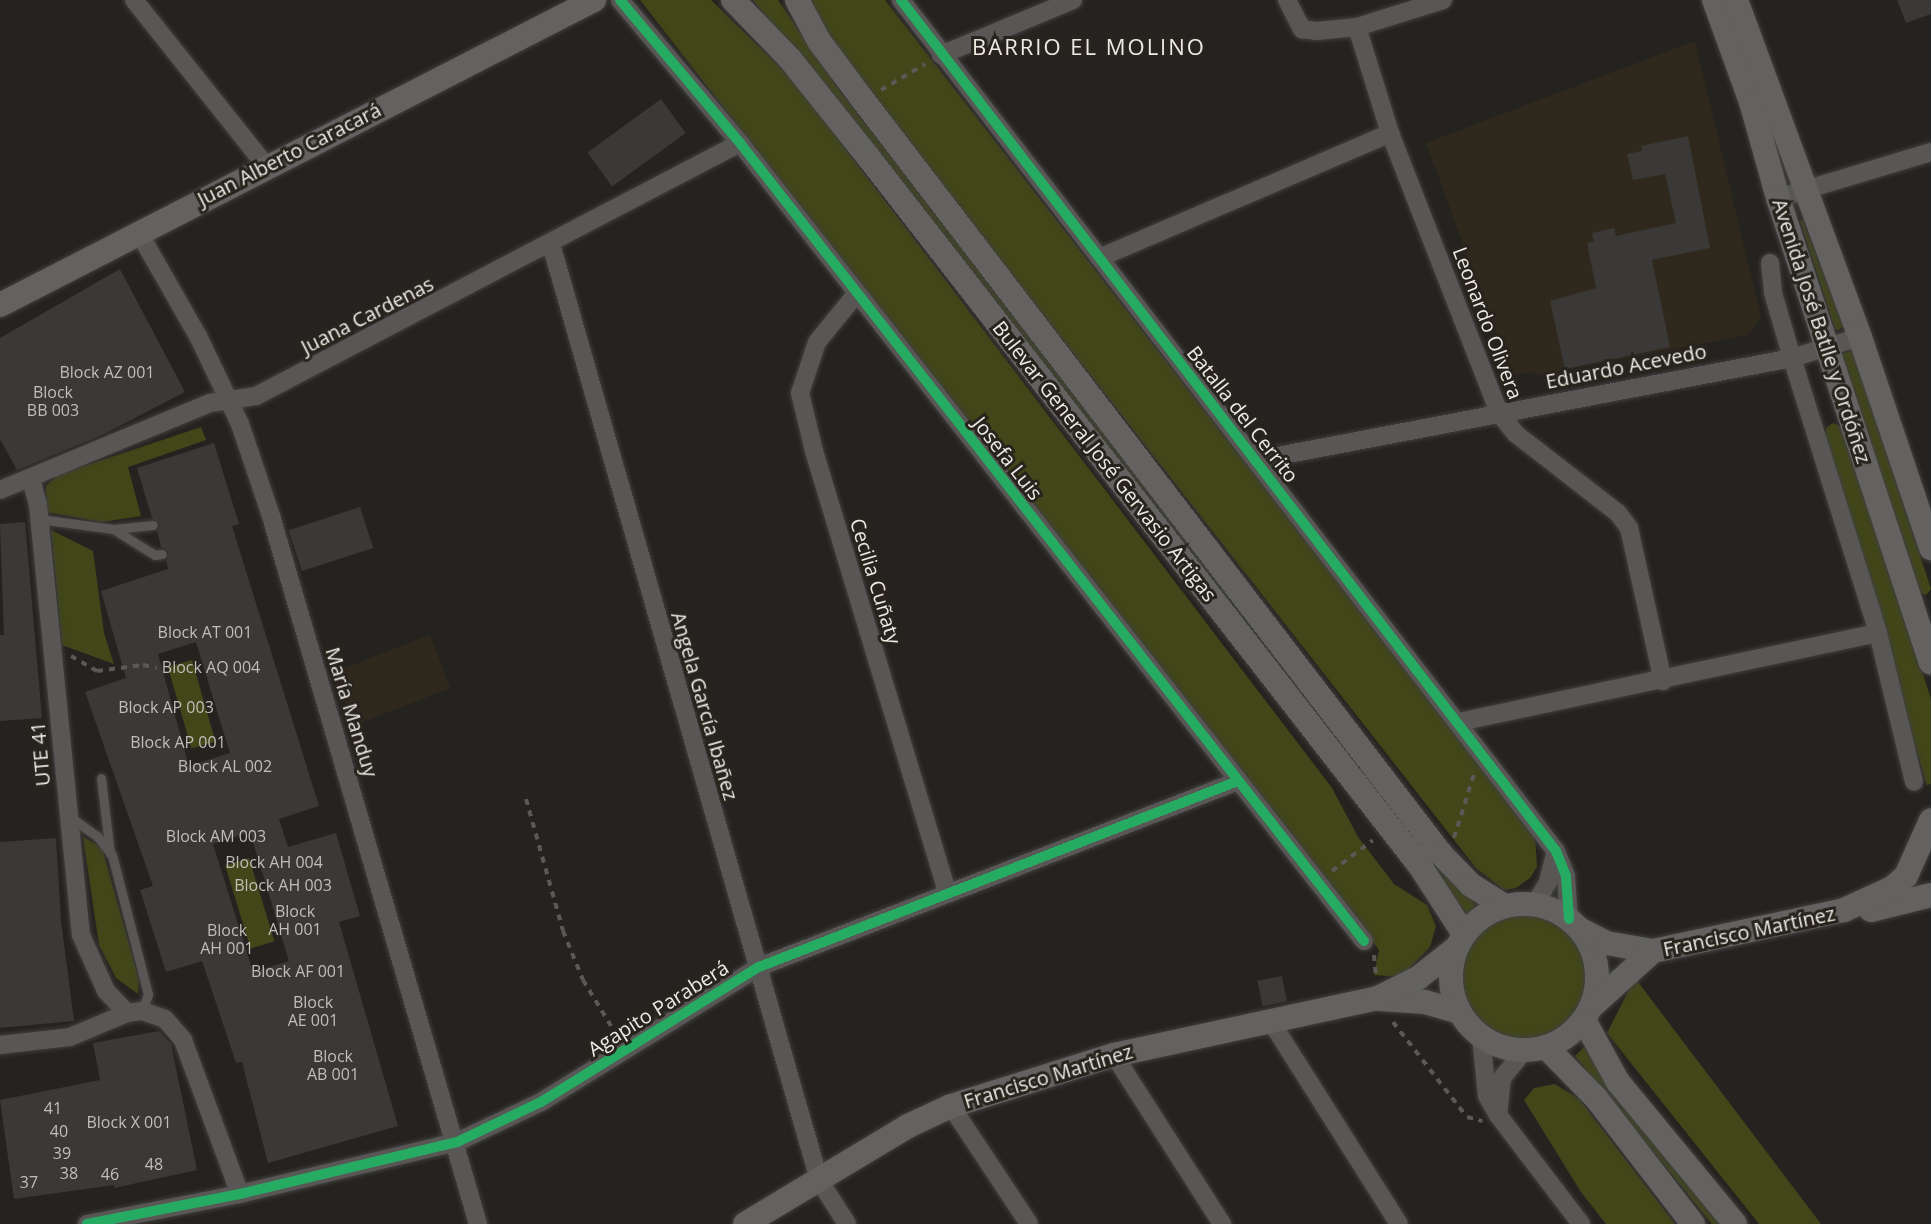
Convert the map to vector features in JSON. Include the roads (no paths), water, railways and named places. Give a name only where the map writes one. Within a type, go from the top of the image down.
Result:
[{"type":"main road","name":"Bulevar General José Gervasio Artigas","points":[[733,0],[790,59],[1390,828],[1460,941]]},
{"type":"main road","name":"Bulevar General José Gervasio Artigas","points":[[797,0],[819,41],[863,100],[1448,862],[1471,885],[1505,906]]},
{"type":"main road","name":"Avenida José Batlle y Ordóñez","points":[[1714,0],[1751,102],[1778,198],[1827,349],[1923,613],[1931,662]]},
{"type":"main road","name":"Avenida José Batlle y Ordóñez","points":[[1736,0],[1860,337],[1931,548]]},
{"type":"main road","name":"Juan Alberto Caracará","points":[[0,305],[138,231],[587,2]]},
{"type":"main road","points":[[1931,819],[1931,833]]},
{"type":"main road","name":"Francisco Martínez","points":[[1575,924],[1606,943],[1653,951],[1844,910],[1892,888],[1906,876],[1931,819]]},
{"type":"main road","name":"Francisco Martínez","points":[[1844,910],[1865,912],[1931,895]]},
{"type":"main road","points":[[1535,904],[1575,924],[1590,943],[1598,974],[1588,1013],[1573,1032],[1535,1049],[1502,1047],[1481,1037],[1459,1012],[1450,980],[1460,941],[1482,917],[1505,906],[1535,904]]},
{"type":"main road","name":"Francisco Martínez","points":[[745,1224],[908,1126],[951,1106],[1114,1055],[1378,998],[1418,978],[1460,941]]},
{"type":"main road","name":"Francisco Martínez","points":[[1588,1013],[1653,951]]},
{"type":"main road","name":"Francisco Martínez","points":[[1378,998],[1425,1002],[1459,1012]]},
{"type":"main road","points":[[1588,1013],[1618,1082],[1735,1224]]},
{"type":"main road","points":[[1535,1049],[1596,1098],[1693,1224]]},
{"type":"street","points":[[134,0],[266,166]]},
{"type":"street","name":"Josefa Luis","points":[[620,0],[740,143],[1364,941]]},
{"type":"street","name":"Batalla del Cerrito","points":[[901,0],[1556,851]]},
{"type":"street","points":[[941,55],[1073,0]]},
{"type":"street","points":[[1287,0],[1302,29],[1317,31],[1357,27],[1395,8],[1443,0]]},
{"type":"street","name":"Leonardo Olivera","points":[[1357,27],[1390,133],[1499,413],[1516,434],[1618,513],[1629,528],[1663,681]]},
{"type":"street","points":[[1099,258],[1390,133]]},
{"type":"street","name":"Juana Cardenas","points":[[0,490],[210,403],[256,396],[740,143]]},
{"type":"street","points":[[1778,198],[1931,152]]},
{"type":"street","name":"María Manduy","points":[[138,231],[230,400],[271,516],[457,1142],[478,1224]]},
{"type":"street","name":"Angela García Ibañez","points":[[551,244],[819,1180],[847,1224]]},
{"type":"street","points":[[1770,263],[1773,293],[1878,633],[1914,782]]},
{"type":"street","name":"Cecilia Cuñaty","points":[[857,293],[817,342],[800,393],[814,451],[947,892]]},
{"type":"street","name":"Eduardo Acevedo","points":[[1257,460],[1792,358],[1860,337]]},
{"type":"street","name":"UTE 41","points":[[31,479],[39,519],[81,935],[106,991],[134,1012]]},
{"type":"street","points":[[1459,722],[1878,633]]},
{"type":"street","name":"Agapito Paraberá","points":[[87,1224],[240,1194],[457,1142],[541,1102],[759,967],[1238,781]]},
{"type":"street","points":[[1535,904],[1548,882],[1556,851]]},
{"type":"street","points":[[1556,851],[1566,876],[1575,924]]},
{"type":"street","points":[[0,1045],[70,1037],[134,1012],[165,1019],[183,1040],[240,1194]]},
{"type":"street","points":[[1270,1020],[1399,1224]]},
{"type":"street","points":[[1481,1037],[1487,1096],[1502,1121],[1581,1224]]},
{"type":"street","points":[[1502,1121],[1502,1078],[1535,1049]]},
{"type":"street","points":[[1114,1055],[1222,1224]]},
{"type":"street","points":[[951,1106],[1029,1224]]},
{"type":"lane","points":[[39,519],[113,529],[153,525]]},
{"type":"lane","points":[[113,529],[155,555],[162,554]]},
{"type":"lane","points":[[101,778],[110,853],[148,994],[134,1012]]},
{"type":"lane","points":[[69,816],[97,836],[110,853]]},
{"type":"district","name":"BARRIO EL MOLINO","points":[[1089,47]]}]
